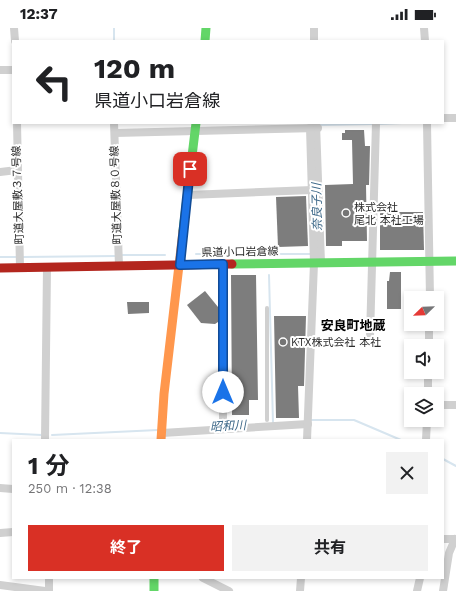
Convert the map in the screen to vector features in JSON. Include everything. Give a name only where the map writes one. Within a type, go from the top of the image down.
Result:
[{"type":"main road","points":[[205,40],[206,28]]},
{"type":"main road","points":[[162,433],[164,394],[195,127]]},
{"type":"main road","name":"県道小口岩倉線","points":[[0,268],[120,266],[179,269],[223,264],[456,261]]},
{"type":"main road","points":[[154,579],[154,591]]},
{"type":"street","points":[[14,28],[14,40]]},
{"type":"street","points":[[314,28],[314,40]]},
{"type":"street","points":[[424,28],[425,40]]},
{"type":"street","points":[[0,70],[12,70]]},
{"type":"street","points":[[444,118],[456,118]]},
{"type":"street","name":"町道大屋敷３７号線","points":[[17,124],[20,268]]},
{"type":"street","name":"町道大屋敷８０号線","points":[[114,124],[120,266]]},
{"type":"street","points":[[370,337],[376,124]]},
{"type":"street","points":[[427,124],[430,291]]},
{"type":"street","points":[[114,133],[195,127],[315,127],[318,263],[307,439]]},
{"type":"street","points":[[0,172],[18,170]]},
{"type":"street","points":[[188,195],[316,190]]},
{"type":"street","points":[[223,264],[223,426]]},
{"type":"street","points":[[45,439],[47,267]]},
{"type":"street","points":[[444,405],[456,405]]},
{"type":"street","points":[[162,433],[223,426],[308,421]]},
{"type":"street","points":[[426,439],[427,427]]},
{"type":"street","points":[[0,488],[12,489]]},
{"type":"street","points":[[0,532],[12,532]]},
{"type":"street","points":[[443,591],[449,554],[456,539],[444,539]]},
{"type":"street","points":[[49,579],[49,591]]},
{"type":"street","points":[[205,579],[229,591]]},
{"type":"street","points":[[300,591],[301,579]]},
{"type":"street","points":[[417,591],[420,579]]},
{"type":"street","points":[[0,585],[45,591]]},
{"type":"lane","points":[[267,308],[267,420]]},
{"type":"building","name":"株式会社 尾北 本社工場","points":[[345,130],[364,130],[365,146],[370,146],[369,185],[366,185],[367,241],[342,241],[342,246],[326,246],[325,185],[353,184],[352,140],[342,140],[342,133],[345,133]]},
{"type":"building","points":[[306,196],[308,246],[278,247],[276,197]]},
{"type":"building","points":[[380,212],[423,212],[424,250],[380,250]]},
{"type":"building","points":[[390,272],[401,272],[401,309],[387,309],[387,281],[389,281]]},
{"type":"building","points":[[231,275],[256,275],[258,400],[249,400],[249,415],[232,415]]},
{"type":"building","points":[[205,291],[218,307],[218,322],[215,324],[201,323],[187,305]]},
{"type":"building","points":[[127,302],[149,302],[149,313],[128,314]]},
{"type":"building","points":[[274,316],[306,316],[304,386],[298,386],[299,418],[276,418]]},
{"type":"waterway","points":[[114,28],[114,40]]},
{"type":"waterway","name":"奈良子川","points":[[319,125],[374,124]]},
{"type":"waterway","name":"奈良子川","points":[[196,254],[311,254]]},
{"type":"waterway","name":"奈良子川","points":[[122,255],[165,255]]},
{"type":"waterway","name":"奈良子川","points":[[22,257],[117,256]]},
{"type":"waterway","name":"奈良子川","points":[[0,257],[17,257]]},
{"type":"waterway","points":[[269,275],[273,423]]},
{"type":"waterway","name":"昭和川","points":[[310,420],[354,420],[399,439]]},
{"type":"waterway","name":"昭和川","points":[[52,435],[158,430]]},
{"type":"waterway","name":"昭和川","points":[[0,433],[42,435]]},
{"type":"waterway","name":"昭和川","points":[[444,460],[456,466]]},
{"type":"traffic: fast","points":[[205,40],[206,28]]},
{"type":"traffic: fast","points":[[183,231],[196,124]]},
{"type":"traffic: fast","points":[[232,264],[456,261]]},
{"type":"traffic: fast","points":[[154,579],[154,591]]},
{"type":"traffic: slow","points":[[161,439],[164,394],[183,231]]},
{"type":"traffic: jam","points":[[0,268],[232,264]]},
{"type":"place","name":"株式会社 尾北 本社工場","points":[[346,213]]},
{"type":"place","name":"KTX株式会社 本社","points":[[283,342]]},
{"type":"district","name":"安良町地蔵","points":[[353,325]]},
{"type":"route","points":[[190,169],[180,265],[223,264],[223,392]]}]
